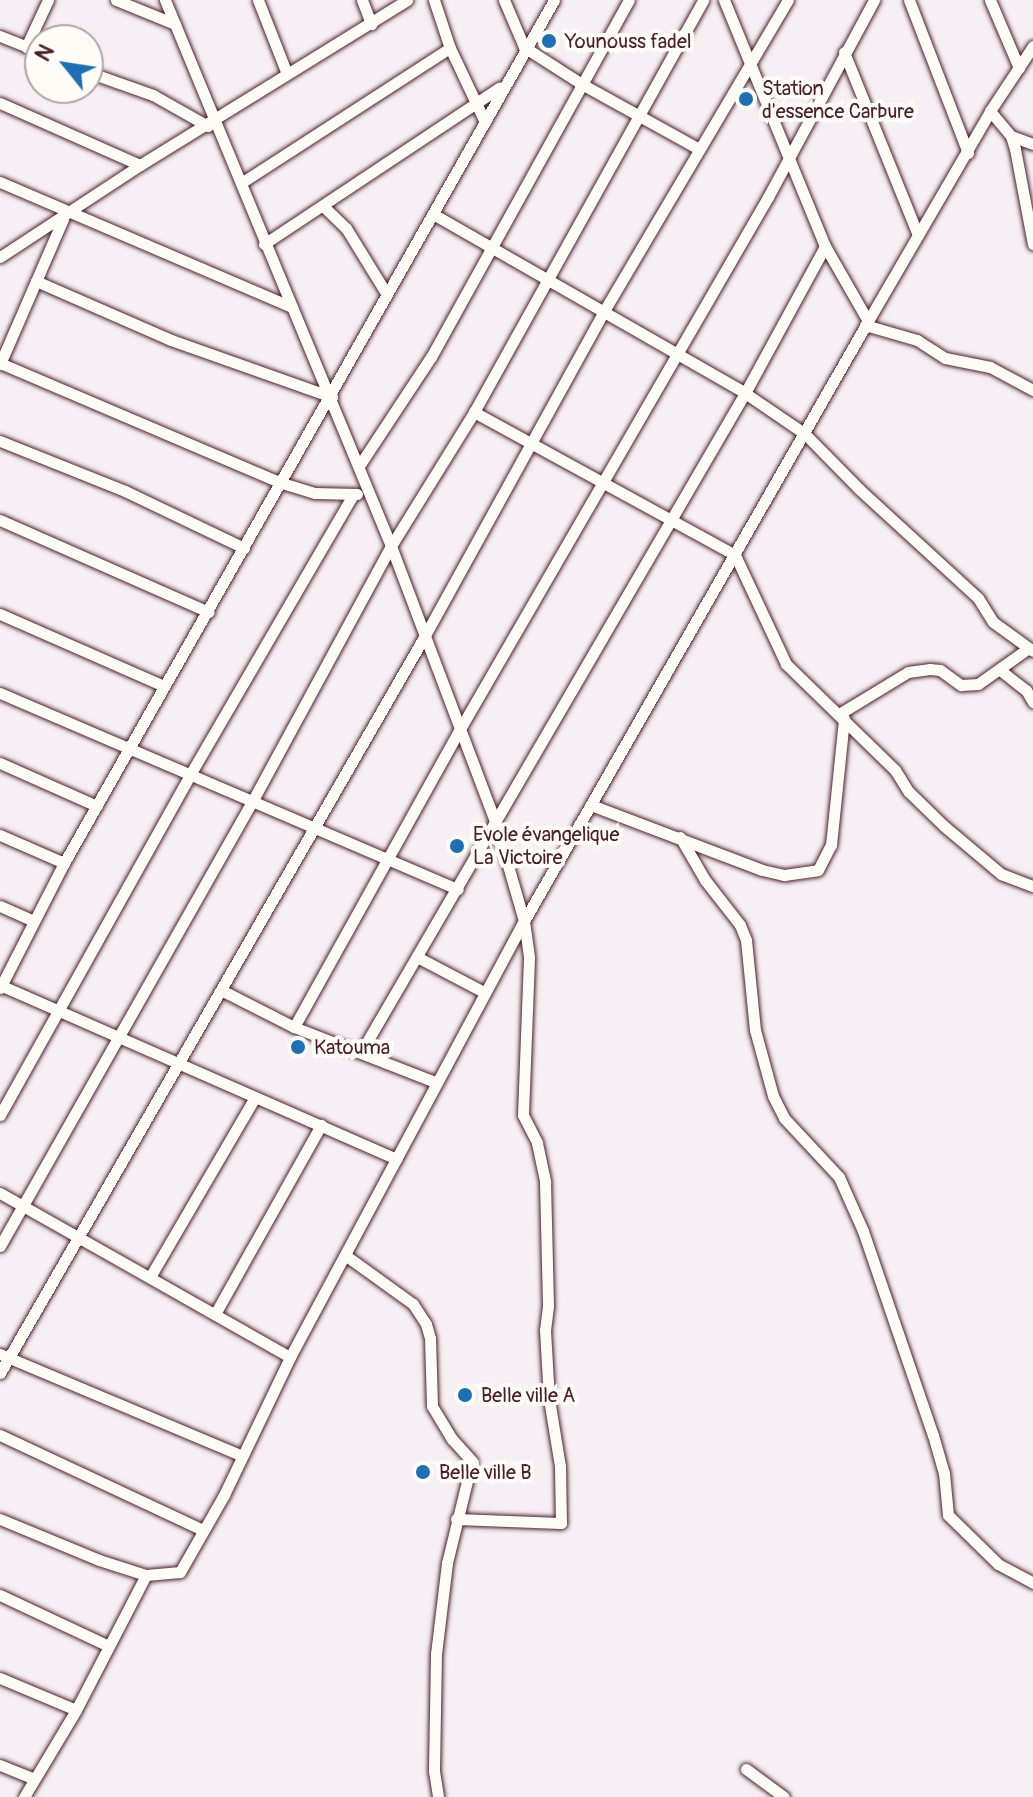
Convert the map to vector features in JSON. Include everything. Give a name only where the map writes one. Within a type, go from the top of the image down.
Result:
[{"type":"street","points":[[37,24],[48,0]]},
{"type":"street","points":[[116,0],[175,24]]},
{"type":"street","points":[[165,0],[212,124],[241,183],[264,244],[332,397],[391,546],[423,639],[496,824],[524,921],[529,958],[523,1115],[537,1143],[545,1182],[548,1306],[545,1330],[549,1399],[560,1466],[561,1523],[456,1519]]},
{"type":"street","points":[[258,0],[287,74]]},
{"type":"street","points":[[362,0],[371,24]]},
{"type":"street","points":[[0,257],[140,165],[212,124],[407,0]]},
{"type":"street","points":[[434,0],[450,48],[485,122]]},
{"type":"street","points":[[504,0],[524,47],[580,83],[699,149]]},
{"type":"street","points":[[396,1159],[0,986],[64,863],[332,397],[386,293],[485,122],[524,47],[554,0]]},
{"type":"street","points":[[359,466],[431,357],[580,83],[629,0]]},
{"type":"street","points":[[0,1246],[253,800],[391,546],[474,412],[703,0]]},
{"type":"street","points":[[724,0],[825,246],[866,323],[917,340],[945,358],[990,367],[1033,390]]},
{"type":"street","points":[[0,1373],[4,1356],[179,1064],[423,639],[604,311],[788,0]]},
{"type":"street","points":[[294,1027],[460,729],[768,197],[874,0]]},
{"type":"street","points":[[909,0],[968,153]]},
{"type":"street","points":[[990,0],[1019,68]]},
{"type":"street","points":[[0,36],[24,46]]},
{"type":"street","points":[[0,1519],[99,1560],[146,1575],[180,1572],[224,1495],[240,1455],[290,1357],[484,992],[866,323],[990,111],[1033,46]]},
{"type":"street","points":[[241,183],[450,48]]},
{"type":"street","points":[[844,52],[918,235]]},
{"type":"street","points":[[104,78],[153,95],[212,124]]},
{"type":"street","points":[[264,244],[503,85]]},
{"type":"street","points":[[0,103],[140,165]]},
{"type":"street","points":[[990,111],[1011,136],[1033,244]]},
{"type":"street","points":[[1011,136],[1033,144]]},
{"type":"street","points":[[0,182],[68,215],[292,307]]},
{"type":"street","points":[[323,206],[346,228],[386,293]]},
{"type":"street","points":[[433,214],[745,393],[805,434],[859,489],[978,598],[993,622],[1030,650],[968,687],[940,670],[908,672],[842,716]]},
{"type":"street","points":[[68,215],[0,364],[282,483],[315,493],[353,495],[369,492]]},
{"type":"street","points":[[361,1052],[745,393],[825,246]]},
{"type":"street","points":[[36,281],[171,340],[332,397]]},
{"type":"street","points":[[474,412],[735,555],[778,653],[895,770],[922,806],[1001,874],[1033,886]]},
{"type":"street","points":[[0,441],[125,491],[244,548]]},
{"type":"street","points":[[0,1115],[191,773],[353,495]]},
{"type":"street","points":[[0,520],[209,612]]},
{"type":"street","points":[[0,614],[164,686]]},
{"type":"street","points":[[1000,670],[1026,690],[1033,702]]},
{"type":"street","points":[[0,693],[458,889]]},
{"type":"street","points":[[591,805],[762,870],[784,875],[818,870],[831,845],[842,716]]},
{"type":"street","points":[[0,763],[97,806]]},
{"type":"street","points":[[0,835],[64,863]]},
{"type":"street","points":[[680,837],[705,880],[740,925],[746,940],[755,1030],[773,1096],[784,1118],[839,1177],[863,1231],[933,1435],[944,1473],[948,1515],[998,1564],[1015,1576],[1033,1583]]},
{"type":"street","points":[[0,906],[33,921]]},
{"type":"street","points":[[417,957],[484,992]]},
{"type":"street","points":[[221,990],[294,1027],[435,1082]]},
{"type":"street","points":[[150,1277],[255,1097]]},
{"type":"street","points":[[215,1314],[321,1125]]},
{"type":"street","points":[[0,1193],[290,1357]]},
{"type":"street","points":[[345,1255],[413,1304],[426,1324],[430,1338],[432,1406],[452,1439],[472,1461],[447,1563],[436,1654],[434,1771],[438,1797]]},
{"type":"street","points":[[4,1356],[240,1455]]},
{"type":"street","points":[[0,1435],[203,1530]]},
{"type":"street","points":[[24,1797],[76,1710],[146,1575]]},
{"type":"street","points":[[0,1595],[109,1646]]},
{"type":"street","points":[[0,1678],[76,1710]]},
{"type":"street","points":[[0,1765],[34,1779]]},
{"type":"street","points":[[746,1769],[784,1797]]},
{"type":"place","name":"Younouss fadel","points":[[549,41]]},
{"type":"place","name":"Station d'essence Carbure","points":[[746,99]]},
{"type":"place","name":"Evole évangelique La Victoire","points":[[457,846]]},
{"type":"place","name":"Katouma","points":[[298,1047]]},
{"type":"place","name":"Belle ville A","points":[[465,1395]]},
{"type":"place","name":"Belle ville B","points":[[423,1472]]}]
